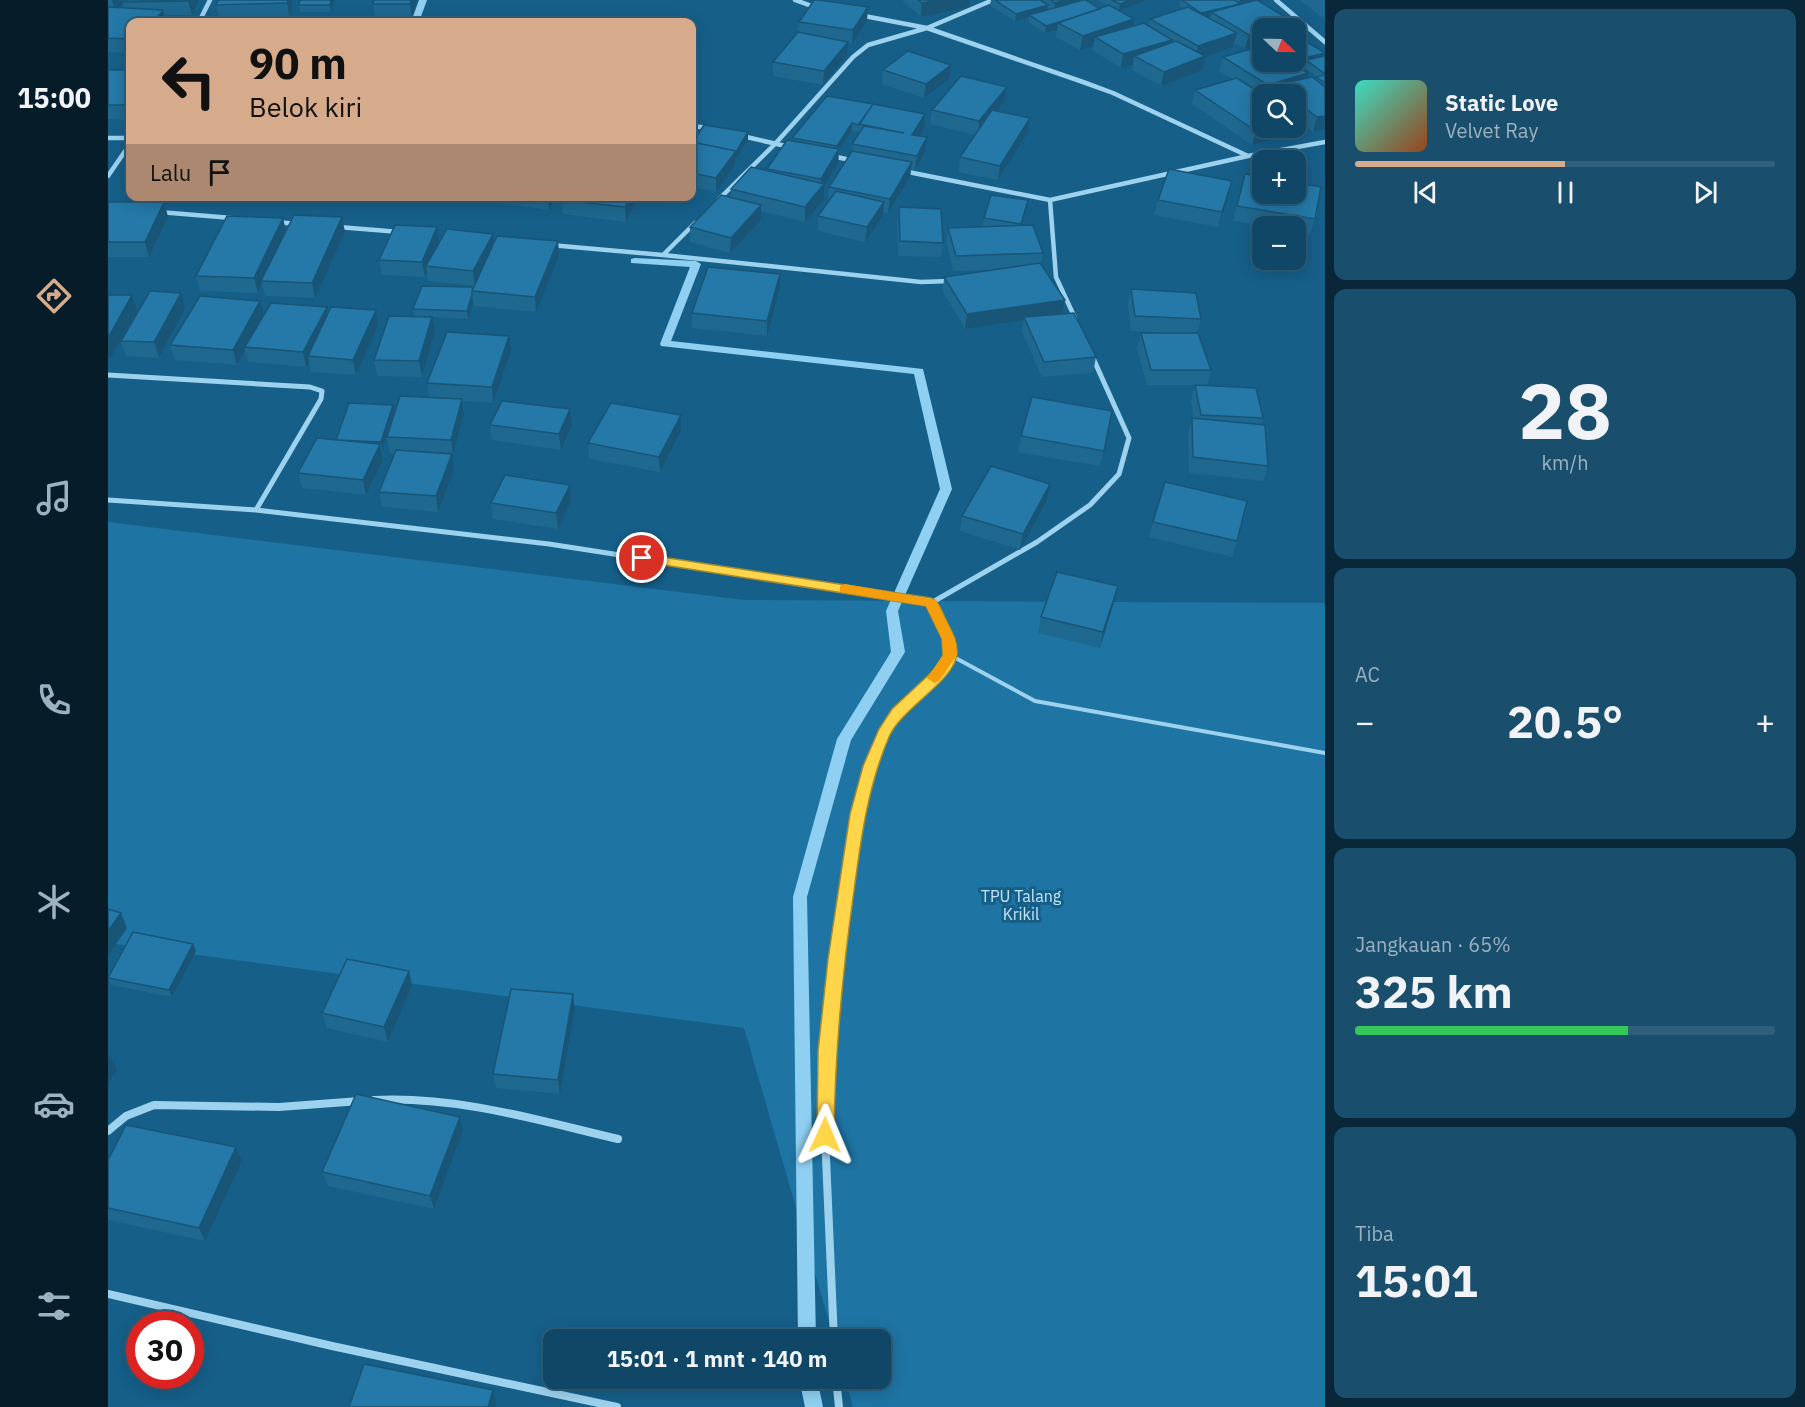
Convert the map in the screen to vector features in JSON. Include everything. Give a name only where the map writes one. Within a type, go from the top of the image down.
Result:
[{"type":"street","points":[[201,18],[210,0]]},
{"type":"street","points":[[795,0],[820,8]]},
{"type":"street","points":[[711,207],[775,144],[853,57],[868,45],[927,28],[993,0]]},
{"type":"street","points":[[1276,0],[1324,40]]},
{"type":"street","points":[[849,13],[927,28],[1113,93],[1248,156]]},
{"type":"street","points":[[696,127],[718,130]]},
{"type":"street","points":[[741,135],[796,149]]},
{"type":"street","points":[[108,138],[126,138]]},
{"type":"street","points":[[893,168],[1050,200],[1248,156],[1325,142]]},
{"type":"street","points":[[108,176],[126,150]]},
{"type":"street","points":[[828,155],[859,162]]},
{"type":"street","points":[[1050,200],[1056,277],[1076,320]]},
{"type":"street","points":[[155,211],[238,218]]},
{"type":"street","points":[[663,255],[703,215]]},
{"type":"street","points":[[273,221],[309,224]]},
{"type":"street","points":[[332,226],[403,232]]},
{"type":"street","points":[[545,245],[921,282],[961,281]]},
{"type":"street","points":[[1046,278],[1056,277]]},
{"type":"street","points":[[108,500],[256,510],[549,544],[931,603],[1037,543],[1090,505],[1119,474],[1129,438],[1090,352]]},
{"type":"street","points":[[108,375],[310,387],[322,391],[321,399],[256,510]]},
{"type":"street","points":[[834,1329],[825,1135],[826,1051],[836,959],[858,814],[870,766],[884,732],[897,712],[942,670],[950,655],[948,639],[931,603]]},
{"type":"street","points":[[108,1131],[126,1116],[154,1105],[279,1107],[393,1098],[455,1104],[618,1139]]},
{"type":"street","points":[[108,1294],[332,1346],[617,1407]]},
{"type":"street","points":[[837,1389],[839,1407]]},
{"type":"lane","points":[[950,655],[1035,701],[1325,753]]},
{"type":"green space","name":"TPU Talang Krikil","points":[[108,522],[744,600],[1325,603],[1325,1407],[853,1407],[848,1389],[891,1389],[891,1329],[831,1329],[744,1028],[108,943]]},
{"type":"building","points":[[123,0],[189,0],[122,2]]},
{"type":"building","points":[[218,0],[288,0],[287,3],[216,5]]},
{"type":"building","points":[[300,0],[331,0],[330,5],[299,5]]},
{"type":"building","points":[[374,0],[411,0],[410,4],[373,4]]},
{"type":"building","points":[[814,0],[868,7],[853,30],[799,22]]},
{"type":"building","points":[[918,0],[938,0],[922,3]]},
{"type":"building","points":[[995,0],[1040,0],[1048,5],[1016,14]]},
{"type":"building","points":[[1083,0],[1100,9],[1046,26],[1029,15]]},
{"type":"building","points":[[1112,0],[1131,0],[1120,4]]},
{"type":"building","points":[[1182,0],[1234,0],[1240,4],[1201,13]]},
{"type":"building","points":[[1257,0],[1287,18],[1252,18],[1252,34],[1249,35],[1211,12]]},
{"type":"building","points":[[1109,5],[1134,19],[1083,36],[1058,23]]},
{"type":"building","points":[[108,7],[163,10],[157,18],[126,18],[126,39],[108,38]]},
{"type":"building","points":[[1188,7],[1237,33],[1198,46],[1150,19]]},
{"type":"building","points":[[1144,23],[1172,40],[1123,54],[1095,37]]},
{"type":"building","points":[[798,32],[848,42],[824,71],[773,62]]},
{"type":"building","points":[[1176,41],[1205,56],[1164,72],[1134,56]]},
{"type":"building","points":[[1306,41],[1325,53],[1306,58]]},
{"type":"building","points":[[1252,49],[1252,72],[1308,73],[1266,84],[1223,57]]},
{"type":"building","points":[[908,51],[951,65],[926,84],[883,70]]},
{"type":"building","points":[[1325,56],[1325,74],[1306,60]]},
{"type":"building","points":[[108,70],[126,70],[126,101],[124,105],[108,105]]},
{"type":"building","points":[[1325,75],[1325,83],[1316,77]]},
{"type":"building","points":[[961,76],[1007,87],[979,121],[932,110]]},
{"type":"building","points":[[1312,77],[1325,87],[1325,116],[1317,117],[1306,109],[1306,84],[1280,84]]},
{"type":"building","points":[[1237,78],[1252,88],[1252,128],[1195,90]]},
{"type":"building","points":[[827,96],[873,104],[859,125],[852,123],[837,146],[792,138]]},
{"type":"building","points":[[873,104],[925,114],[912,135],[927,137],[917,156],[852,144],[864,126],[904,133],[859,124]]},
{"type":"building","points":[[992,110],[1030,118],[1000,166],[960,157]]},
{"type":"building","points":[[704,125],[748,132],[736,151],[696,143],[696,137]]},
{"type":"building","points":[[787,140],[839,149],[821,179],[767,169]]},
{"type":"building","points":[[696,143],[736,151],[716,178],[696,174]]},
{"type":"building","points":[[852,151],[912,162],[890,199],[829,187]]},
{"type":"building","points":[[751,167],[824,184],[805,207],[731,189]]},
{"type":"building","points":[[1169,169],[1232,181],[1222,212],[1158,200]]},
{"type":"building","points":[[1245,174],[1252,175],[1252,204],[1306,204],[1306,185],[1321,187],[1315,219],[1237,206]]},
{"type":"building","points":[[836,191],[884,202],[867,227],[818,216]]},
{"type":"building","points":[[721,195],[761,205],[731,238],[690,227]]},
{"type":"building","points":[[991,195],[1028,200],[1021,224],[984,218]]},
{"type":"building","points":[[571,201],[628,201],[625,207]]},
{"type":"building","points":[[108,202],[164,202],[145,242],[108,242]]},
{"type":"building","points":[[899,207],[941,209],[943,243],[900,241]]},
{"type":"building","points":[[294,215],[342,217],[312,283],[261,281]]},
{"type":"building","points":[[227,216],[283,218],[254,278],[196,276]]},
{"type":"building","points":[[395,225],[437,227],[422,262],[379,260]]},
{"type":"building","points":[[1033,225],[1043,253],[956,256],[948,228]]},
{"type":"building","points":[[447,229],[493,234],[473,271],[426,266]]},
{"type":"building","points":[[497,236],[558,241],[535,297],[472,291]]},
{"type":"building","points":[[1040,263],[1065,300],[967,314],[944,277]]},
{"type":"building","points":[[708,267],[780,274],[767,321],[692,313]]},
{"type":"building","points":[[422,286],[473,287],[467,311],[413,309]]},
{"type":"building","points":[[1131,289],[1196,293],[1201,319],[1135,316]]},
{"type":"building","points":[[150,291],[181,293],[154,342],[121,341]]},
{"type":"building","points":[[108,295],[132,295],[108,338]]},
{"type":"building","points":[[200,296],[260,301],[233,350],[170,345]]},
{"type":"building","points":[[271,303],[327,307],[303,352],[245,347]]},
{"type":"building","points":[[331,307],[376,310],[353,360],[308,356]]},
{"type":"building","points":[[1074,313],[1096,357],[1044,362],[1024,317]]},
{"type":"building","points":[[389,316],[432,317],[419,361],[374,360]]},
{"type":"building","points":[[447,332],[509,336],[492,387],[427,383]]},
{"type":"building","points":[[1141,333],[1198,333],[1211,370],[1151,370]]},
{"type":"building","points":[[1195,385],[1256,388],[1263,418],[1201,415]]},
{"type":"building","points":[[400,396],[462,399],[451,440],[387,437]]},
{"type":"building","points":[[1032,397],[1112,411],[1104,451],[1021,436]]},
{"type":"building","points":[[502,401],[570,409],[559,434],[490,425]]},
{"type":"building","points":[[349,403],[393,405],[381,442],[336,440]]},
{"type":"building","points":[[611,403],[681,415],[659,457],[588,443]]},
{"type":"building","points":[[1192,418],[1265,425],[1268,466],[1193,457]]},
{"type":"building","points":[[317,438],[380,444],[363,480],[298,473]]},
{"type":"building","points":[[396,450],[452,454],[436,496],[379,492]]},
{"type":"building","points":[[991,466],[1050,484],[1023,534],[962,516]]},
{"type":"building","points":[[505,475],[570,485],[556,513],[491,503]]},
{"type":"building","points":[[1165,482],[1247,501],[1237,541],[1153,522]]},
{"type":"building","points":[[1057,572],[1118,586],[1103,632],[1041,617]]},
{"type":"building","points":[[108,909],[121,913],[108,931]]},
{"type":"building","points":[[133,932],[193,944],[169,990],[108,978]]},
{"type":"building","points":[[347,959],[409,971],[384,1027],[322,1013]]},
{"type":"building","points":[[511,989],[573,994],[558,1080],[493,1074]]},
{"type":"building","points":[[356,1094],[460,1117],[430,1196],[322,1172]]},
{"type":"building","points":[[126,1125],[236,1147],[199,1228],[108,1208],[108,1160]]},
{"type":"building","points":[[364,1364],[493,1390],[488,1407],[349,1407]]},
{"type":"waterway","points":[[416,18],[423,0]]},
{"type":"waterway","points":[[635,261],[696,264],[665,344],[919,371],[946,489],[892,611],[898,652],[844,739],[800,897],[807,1329]]},
{"type":"waterway","points":[[810,1389],[814,1407]]},
{"type":"slow traffic","points":[[845,589],[931,603],[943,624],[950,655],[942,670],[934,678]]},
{"type":"route","points":[[642,558],[931,603],[943,624],[948,639],[950,655],[942,670],[897,712],[884,732],[870,766],[858,814],[836,959],[826,1051],[825,1135]]}]
